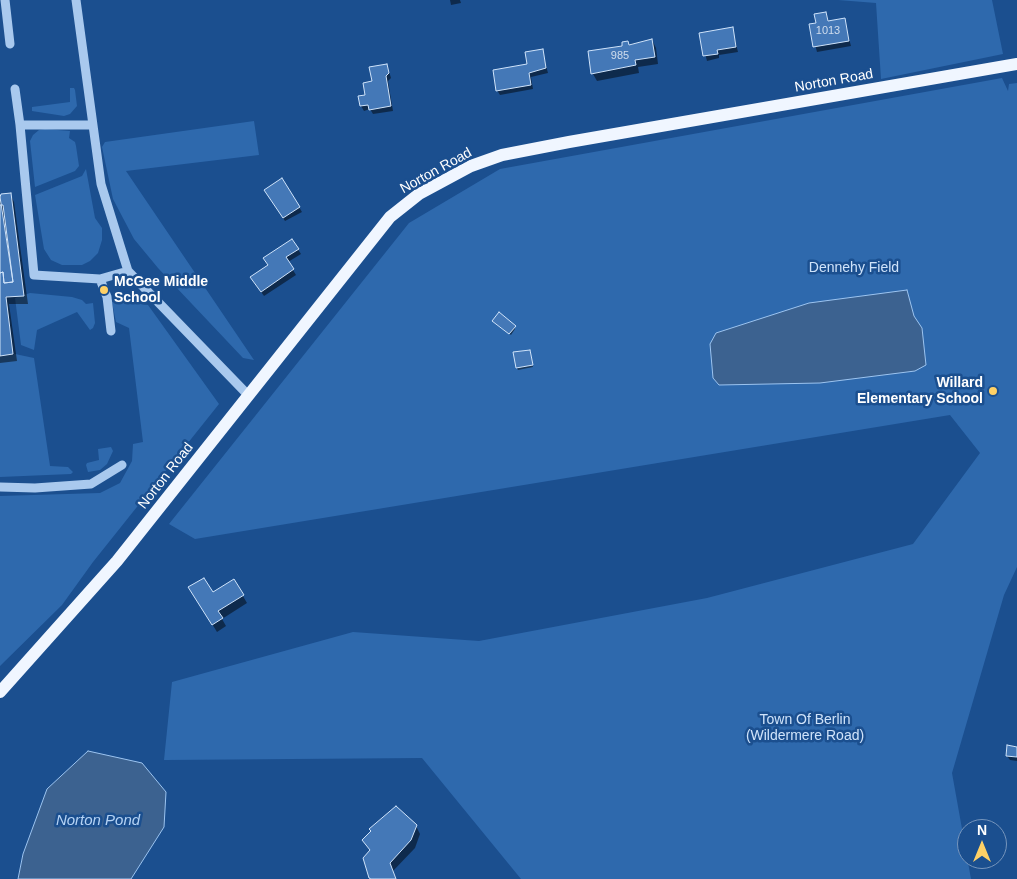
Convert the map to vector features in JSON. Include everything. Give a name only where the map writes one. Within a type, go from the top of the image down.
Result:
[{"type":"main road","name":"Norton Road","points":[[0,692],[117,561],[390,217],[419,194],[471,166],[502,156],[569,142],[1017,64]]},
{"type":"lane","points":[[4,0],[10,44]]},
{"type":"lane","points":[[76,0],[101,184],[128,271],[249,396]]},
{"type":"lane","points":[[16,89],[34,276],[100,279],[128,271]]},
{"type":"lane","points":[[20,125],[93,125]]},
{"type":"lane","points":[[100,279],[106,297],[111,331]]},
{"type":"lane","points":[[0,487],[36,488],[91,484],[122,465]]},
{"type":"green space","points":[[838,0],[992,0],[1003,54],[881,79],[876,3]]},
{"type":"green space","points":[[1002,78],[1008,91],[1009,84],[1017,83],[1017,567],[1004,595],[952,773],[960,819],[957,819],[957,869],[969,869],[971,879],[521,879],[422,758],[164,760],[172,682],[353,632],[479,641],[707,598],[913,544],[980,453],[950,415],[195,539],[169,524],[409,223],[500,169]]},
{"type":"green space","points":[[70,88],[75,90],[77,106],[70,114],[64,116],[32,111],[32,107],[70,102]]},
{"type":"green space","points":[[254,121],[259,155],[126,171],[254,360],[243,358],[158,268],[134,239],[113,199],[102,147],[105,142]]},
{"type":"green space","points":[[39,130],[70,131],[69,138],[75,142],[79,166],[75,171],[35,187],[30,141]]},
{"type":"green space","points":[[86,169],[95,218],[102,228],[102,240],[98,253],[90,261],[82,265],[62,265],[51,260],[44,249],[35,195],[82,176]]},
{"type":"green space","points":[[30,293],[72,297],[82,300],[86,304],[93,303],[95,323],[93,328],[90,330],[77,312],[37,330],[34,350],[21,345],[15,298]]},
{"type":"green space","points":[[115,300],[148,305],[219,404],[93,562],[62,605],[0,666],[0,496],[100,493],[120,483],[132,461],[133,444],[143,442],[129,328],[116,322],[112,302]]},
{"type":"green space","points":[[15,354],[34,358],[50,466],[68,467],[73,472],[71,474],[0,477],[0,357]]},
{"type":"green space","points":[[111,447],[113,451],[107,464],[100,470],[88,472],[87,463],[99,460],[98,449]]},
{"type":"water","points":[[907,290],[914,316],[922,328],[926,365],[915,371],[820,383],[719,385],[713,378],[710,344],[716,333],[809,303]]},
{"type":"water","name":"Norton Pond","points":[[88,751],[142,763],[166,792],[164,827],[131,879],[18,879],[23,854],[47,789]]},
{"type":"building","points":[[826,12],[828,21],[845,18],[849,41],[813,47],[809,24],[816,23],[814,14]]},
{"type":"building","points":[[733,27],[736,47],[717,50],[718,54],[703,56],[699,33]]},
{"type":"building","points":[[652,39],[655,57],[635,60],[636,65],[591,74],[588,51],[622,46],[622,42],[628,41],[629,45]]},
{"type":"building","points":[[543,49],[546,68],[529,73],[531,85],[496,91],[493,70],[527,64],[525,52]]},
{"type":"building","points":[[387,64],[389,73],[386,76],[391,106],[369,110],[368,105],[360,106],[358,96],[365,95],[363,83],[372,81],[369,67]]},
{"type":"building","points":[[282,178],[300,207],[283,218],[264,190]]},
{"type":"building","points":[[11,193],[24,296],[6,297],[13,354],[0,356],[0,273],[3,272],[4,283],[13,282],[0,197],[1,194]]},
{"type":"building","points":[[0,205],[3,205],[13,282],[4,283],[3,272],[0,273]]},
{"type":"building","points":[[292,239],[299,249],[286,257],[294,269],[261,292],[250,277],[268,265],[263,258]]},
{"type":"building","points":[[499,312],[516,326],[509,334],[492,321]]},
{"type":"building","points":[[530,350],[533,365],[516,368],[513,352]]},
{"type":"building","points":[[204,578],[213,592],[234,579],[244,595],[218,611],[223,618],[212,625],[188,587]]},
{"type":"building","points":[[1007,745],[1017,747],[1017,757],[1006,756]]},
{"type":"building","points":[[396,806],[417,825],[411,840],[390,863],[396,879],[371,879],[369,878],[363,858],[370,850],[362,840],[371,831],[369,829]]},
{"type":"place","name":"McGee Middle School","points":[[104,290]]},
{"type":"place","name":"Willard Elementary School","points":[[993,391]]},
{"type":"park label","name":"Dennehy Field","points":[[854,268]]},
{"type":"park label","name":"Town Of Berlin (Wildermere Road)","points":[[805,728]]}]
